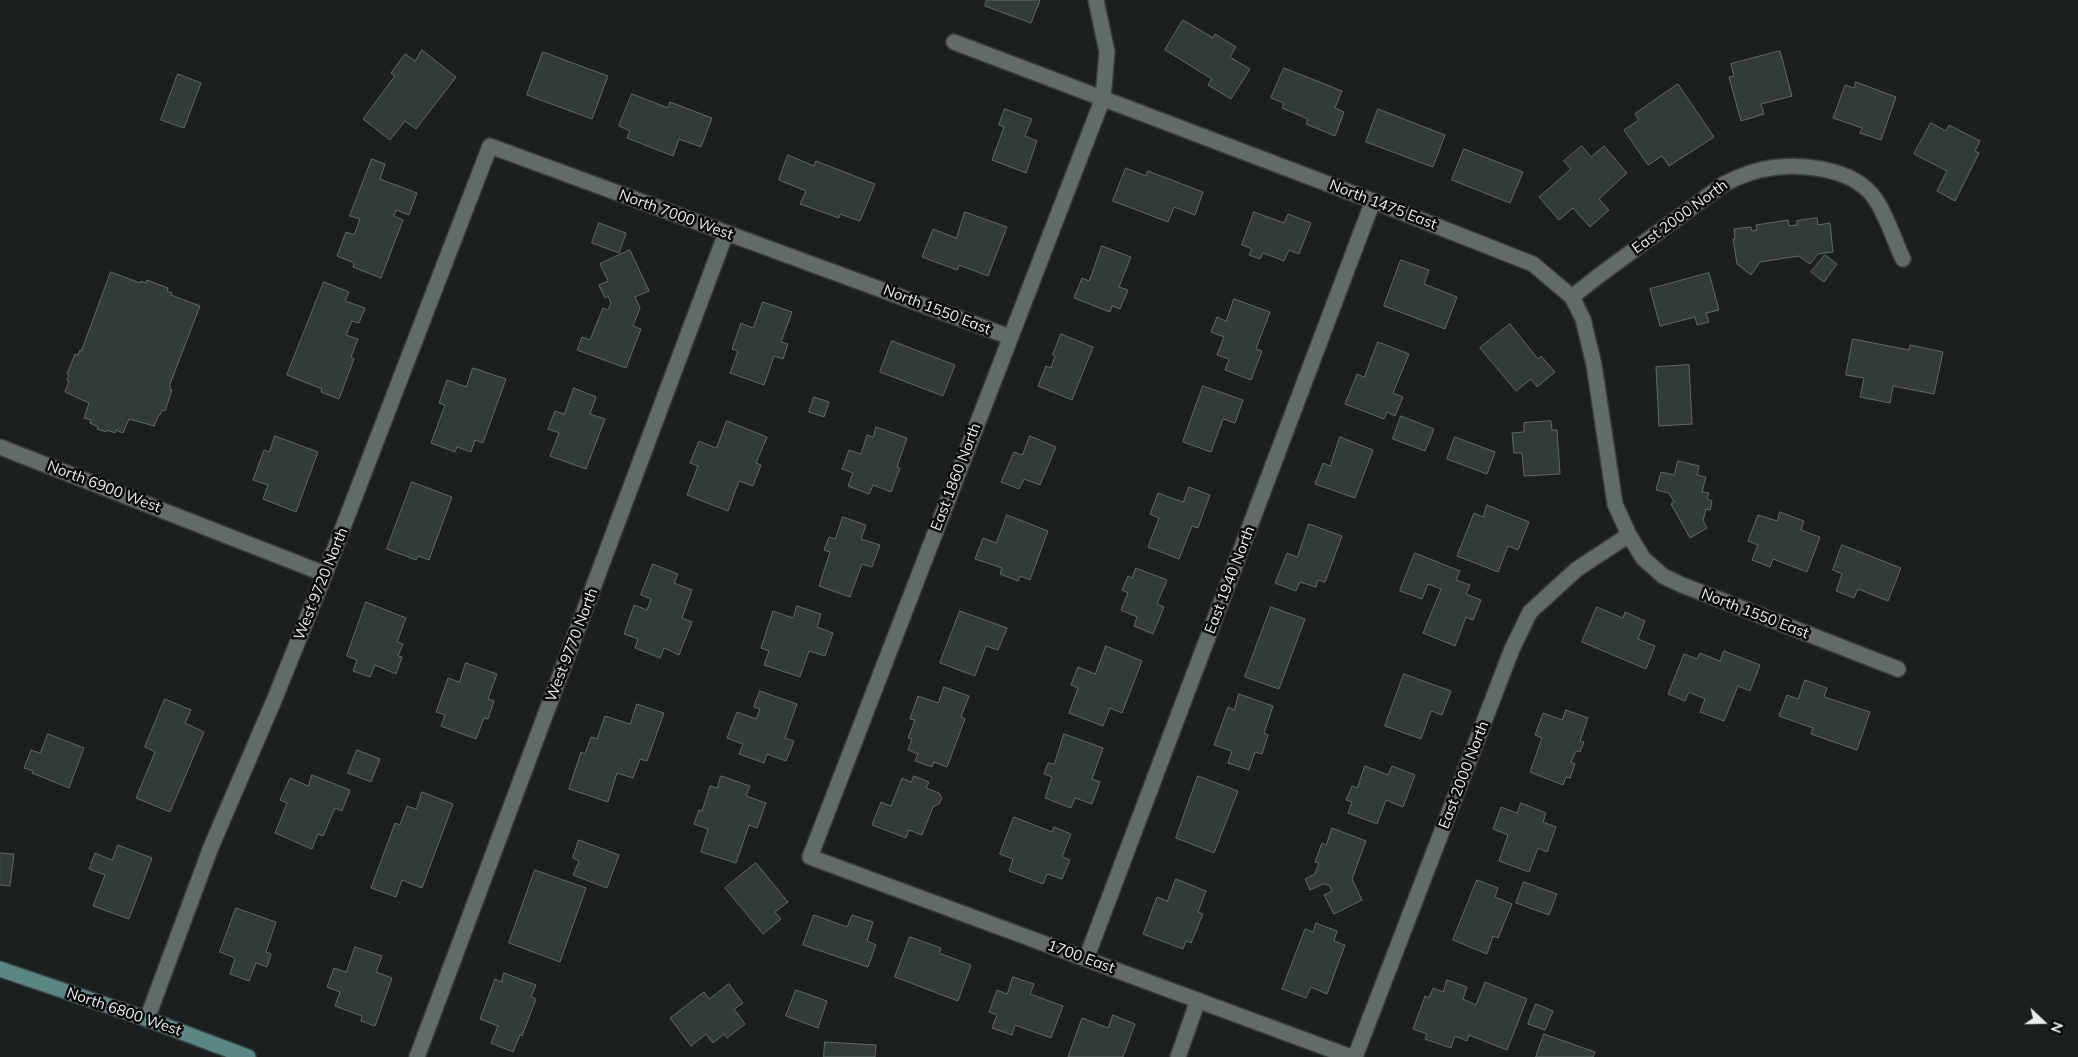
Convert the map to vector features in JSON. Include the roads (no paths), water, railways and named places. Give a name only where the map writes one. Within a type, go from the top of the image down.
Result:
[{"type":"street","name":"East 1860 North","points":[[810,857],[1103,98],[1107,52],[1096,0]]},
{"type":"street","name":"North 1475 East","points":[[954,42],[1373,201],[1533,264],[1572,297],[1583,319],[1594,365],[1615,504],[1629,535]]},
{"type":"street","name":"North 7000 West","points":[[490,146],[863,282]]},
{"type":"street","name":"West 9720 North","points":[[147,1019],[211,847],[276,698],[326,574],[490,146]]},
{"type":"street","name":"East 2000 North","points":[[1572,297],[1724,184],[1743,175],[1771,168],[1791,166],[1818,168],[1853,178],[1875,199],[1903,259]]},
{"type":"street","name":"East 1940 North","points":[[1086,959],[1373,201]]},
{"type":"street","name":"West 9770 North","points":[[417,1057],[726,233]]},
{"type":"street","name":"North 1550 East","points":[[863,282],[1010,337]]},
{"type":"street","name":"North 6900 West","points":[[0,447],[326,574]]},
{"type":"street","name":"North 1550 East","points":[[1629,535],[1644,558],[1663,576],[1898,669]]},
{"type":"street","name":"East 2000 North","points":[[1355,1057],[1512,649],[1530,612],[1577,569],[1629,535]]},
{"type":"street","name":"1700 East","points":[[810,857],[1351,1057]]},
{"type":"street","name":"North 6800 West","points":[[0,969],[147,1019],[248,1057]]},
{"type":"street","points":[[1178,1057],[1198,1000]]}]
